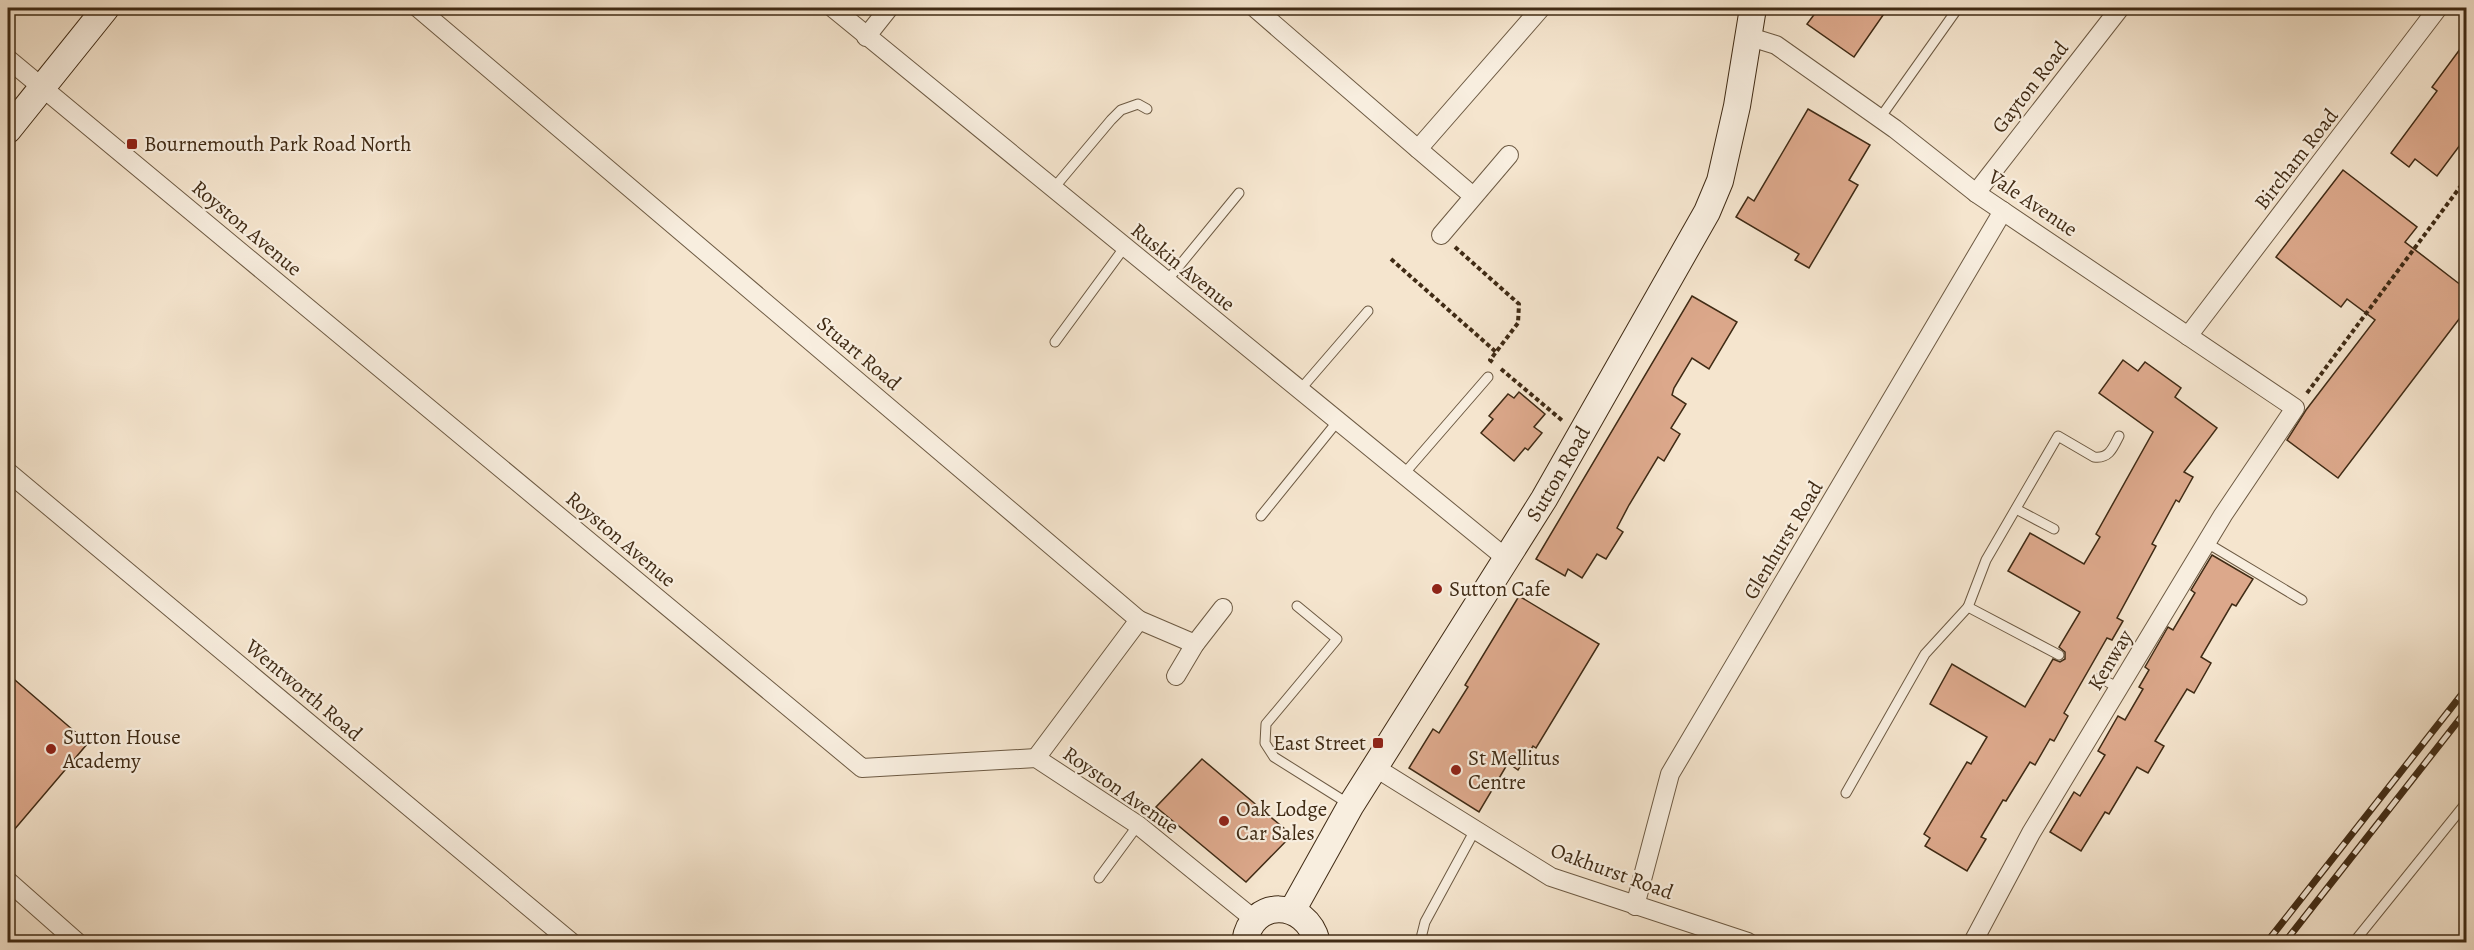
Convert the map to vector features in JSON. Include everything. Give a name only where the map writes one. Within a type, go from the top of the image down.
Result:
[{"type":"main road","points":[[8,130],[106,8]]},
{"type":"main road","name":"Sutton Road","points":[[1292,911],[1351,805],[1507,560],[1707,212],[1720,181],[1737,106],[1753,8]]},
{"type":"main road","points":[[1250,931],[1272,910],[1292,911],[1304,918],[1313,928],[1317,942]]},
{"type":"street","name":"Stuart Road","points":[[418,8],[1139,620],[1195,644]]},
{"type":"street","name":"Ruskin Avenue","points":[[833,8],[1507,560]]},
{"type":"street","points":[[866,37],[889,8]]},
{"type":"street","points":[[1255,8],[1473,196]]},
{"type":"street","points":[[1418,149],[1541,8]]},
{"type":"street","name":"Gayton Road","points":[[1976,193],[2120,8]]},
{"type":"street","name":"Bircham Road","points":[[2188,336],[2438,8]]},
{"type":"street","name":"Vale Avenue","points":[[1747,36],[1776,45],[1880,118],[1976,193],[2295,408]]},
{"type":"street","name":"Royston Avenue","points":[[8,58],[862,768],[1036,758],[1138,825],[1250,931]]},
{"type":"street","points":[[1441,235],[1509,155]]},
{"type":"street","name":"Glenhurst Road","points":[[1635,906],[1670,774],[2003,211]]},
{"type":"street","name":"Kenway","points":[[1973,942],[2031,833],[2223,515],[2295,408]]},
{"type":"street","name":"Wentworth Road","points":[[8,472],[571,942]]},
{"type":"street","points":[[1176,676],[1195,644],[1223,608]]},
{"type":"street","points":[[1036,758],[1139,620]]},
{"type":"street","name":"Oakhurst Road","points":[[1376,768],[1551,877],[1748,942]]},
{"type":"street","points":[[8,881],[77,942]]},
{"type":"lane","points":[[1880,118],[1958,8]]},
{"type":"lane","points":[[1053,189],[1120,110],[1138,104],[1147,109]]},
{"type":"lane","points":[[1166,282],[1239,193]]},
{"type":"lane","points":[[1055,342],[1124,248]]},
{"type":"lane","points":[[1299,391],[1368,311]]},
{"type":"lane","points":[[1403,475],[1488,377]]},
{"type":"lane","points":[[1262,516],[1337,422]]},
{"type":"lane","points":[[1846,793],[1925,654],[1968,608],[1986,560],[2058,436],[2094,457],[2100,458],[2112,451],[2119,436]]},
{"type":"lane","points":[[2016,509],[2054,529]]},
{"type":"lane","points":[[2207,543],[2302,600]]},
{"type":"lane","points":[[1297,606],[1337,639],[1266,724],[1265,742],[1274,757],[1351,805]]},
{"type":"lane","points":[[1968,608],[2059,655]]},
{"type":"lane","points":[[2100,678],[2119,688]]},
{"type":"lane","points":[[2354,942],[2466,803]]},
{"type":"lane","points":[[1099,878],[1138,825]]},
{"type":"lane","points":[[1420,942],[1425,922],[1475,830]]},
{"type":"path","points":[[2295,408],[2466,179]]},
{"type":"path","points":[[1441,235],[1519,304],[1518,323],[1490,360],[1580,436]]},
{"type":"path","points":[[1391,259],[1496,352]]},
{"type":"building","points":[[1819,8],[1888,8],[1854,57],[1807,24]]},
{"type":"building","points":[[2466,41],[2466,137],[2437,176],[2415,159],[2409,167],[2391,153],[2437,91],[2432,87]]},
{"type":"building","points":[[1808,109],[1870,145],[1849,180],[1858,185],[1809,268],[1795,260],[1799,254],[1736,217],[1748,197],[1754,201]]},
{"type":"building","points":[[2343,170],[2417,227],[2405,242],[2466,289],[2466,310],[2338,478],[2287,440],[2306,410],[2375,320],[2347,299],[2341,307],[2276,257]]},
{"type":"building","points":[[1692,296],[1737,322],[1709,369],[1692,358],[1674,388],[1672,395],[1686,404],[1671,428],[1680,434],[1664,461],[1658,457],[1629,505],[1617,528],[1623,532],[1606,559],[1597,554],[1582,578],[1568,569],[1565,576],[1536,559]]},
{"type":"building","points":[[2123,360],[2138,371],[2145,362],[2181,388],[2175,397],[2217,428],[2184,472],[2193,477],[2179,502],[2176,500],[2152,544],[2156,546],[2117,618],[2123,621],[2112,640],[2107,638],[2064,713],[2068,716],[2054,741],[2050,739],[2035,765],[2030,762],[2006,801],[2003,800],[1981,837],[1986,839],[1967,871],[1925,846],[1930,838],[1924,834],[1967,762],[1971,764],[1987,737],[1930,704],[1952,664],[2025,707],[2053,659],[2060,662],[2065,659],[2065,652],[2059,647],[2080,612],[2008,571],[2030,533],[2084,564],[2100,537],[2096,534],[2153,432],[2099,393]]},
{"type":"building","points":[[1519,392],[1545,414],[1534,427],[1542,433],[1528,450],[1525,448],[1514,461],[1481,433],[1493,419],[1489,416],[1508,394],[1514,398]]},
{"type":"building","points":[[2212,555],[2253,579],[2236,606],[2232,604],[2201,657],[2211,663],[2194,693],[2187,689],[2155,741],[2164,746],[2148,773],[2137,767],[2109,814],[2105,812],[2081,851],[2050,832],[2074,792],[2080,796],[2105,755],[2098,751],[2118,716],[2125,720],[2143,689],[2139,687],[2149,670],[2145,667],[2168,627],[2173,630],[2195,593],[2191,590]]},
{"type":"building","points":[[1519,596],[1599,644],[1536,748],[1533,746],[1518,770],[1508,763],[1479,812],[1409,768],[1433,729],[1439,733],[1468,687],[1465,685]]},
{"type":"building","points":[[8,674],[88,743],[8,837]]},
{"type":"building","name":"Oak Lodge Car Sales","points":[[1202,759],[1292,835],[1246,882],[1156,807]]},
{"type":"railway","points":[[2267,942],[2466,689]]},
{"type":"railway","points":[[2285,942],[2466,711]]},
{"type":"place","name":"Bournemouth Park Road North","points":[[132,144]]},
{"type":"place","name":"Sutton Cafe","points":[[1437,589]]},
{"type":"place","name":"East Street","points":[[1378,743]]},
{"type":"place","name":"Sutton House Academy","points":[[51,749]]},
{"type":"place","name":"St Mellitus Centre","points":[[1456,770]]},
{"type":"place","name":"Oak Lodge Car Sales","points":[[1224,821]]}]
